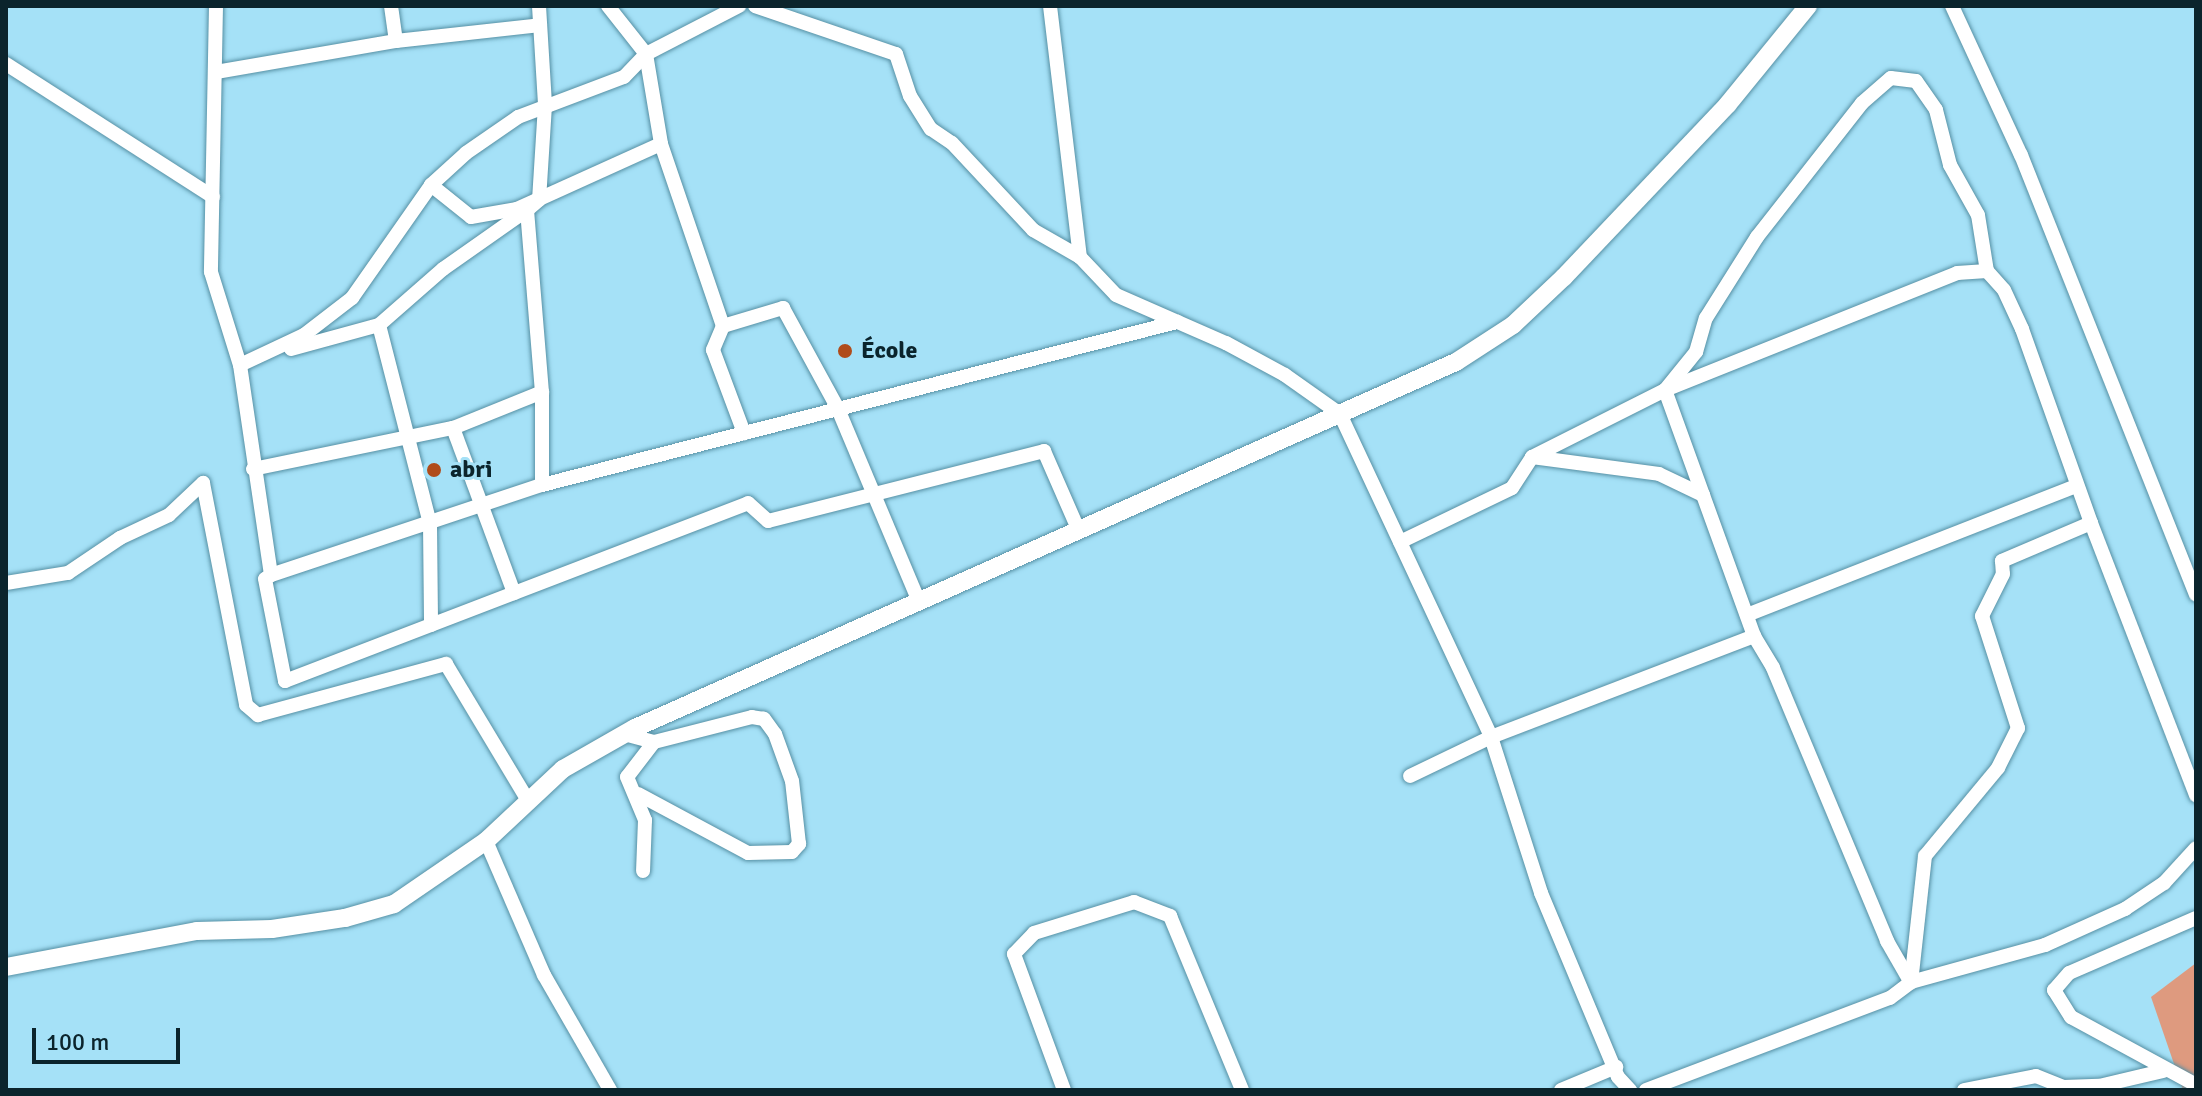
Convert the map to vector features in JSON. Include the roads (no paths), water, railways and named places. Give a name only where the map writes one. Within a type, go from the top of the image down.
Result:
[{"type":"main road","points":[[6,967],[197,931],[272,929],[362,916],[407,897],[486,841],[527,799],[572,763],[624,734],[1451,364],[1513,325],[1728,104],[1808,6]]},
{"type":"street","points":[[216,6],[211,272],[240,365],[271,575]]},
{"type":"street","points":[[391,6],[396,41]]},
{"type":"street","points":[[539,6],[545,105],[533,205],[542,392],[542,485]]},
{"type":"street","points":[[608,6],[646,54],[661,144],[723,326],[713,350],[744,433]]},
{"type":"street","points":[[240,365],[304,335],[352,298],[431,185],[466,153],[545,105],[624,77],[646,54],[739,6]]},
{"type":"street","points":[[755,6],[896,54],[910,96],[931,129],[952,143],[1033,230],[1080,257],[1116,295],[1285,375],[1340,414],[1491,737],[1541,893],[1616,1067],[1630,1090]]},
{"type":"street","points":[[1050,6],[1080,257]]},
{"type":"street","points":[[1952,6],[2021,155],[2196,594]]},
{"type":"street","points":[[216,72],[396,41],[540,25]]},
{"type":"street","points":[[6,64],[213,197]]},
{"type":"street","points":[[1665,390],[1696,352],[1706,318],[1757,237],[1862,103],[1891,78],[1916,81],[1936,110],[1950,165],[1978,215],[1987,271],[2004,290],[2022,329],[2077,486],[2196,795]]},
{"type":"street","points":[[240,365],[379,325],[443,269],[533,205],[661,144]]},
{"type":"street","points":[[431,185],[471,217],[533,205]]},
{"type":"street","points":[[1400,542],[1512,488],[1532,457],[1665,390],[1957,273],[1987,271]]},
{"type":"street","points":[[723,326],[783,308],[838,409],[919,602]]},
{"type":"street","points":[[1079,531],[1044,451],[768,521],[748,503],[285,681],[265,579],[542,485],[1177,322]]},
{"type":"street","points":[[379,325],[430,524],[431,625]]},
{"type":"street","points":[[1665,390],[1754,636],[1773,668],[1887,941],[1911,982]]},
{"type":"street","points":[[253,469],[408,433],[453,428],[542,392]]},
{"type":"street","points":[[453,428],[514,593]]},
{"type":"street","points":[[1532,457],[1659,474],[1703,495]]},
{"type":"street","points":[[6,583],[68,573],[120,538],[169,515],[203,483],[246,705],[258,715],[446,664],[527,799]]},
{"type":"street","points":[[1747,615],[2077,486]]},
{"type":"street","points":[[1911,982],[1925,856],[1998,768],[2018,728],[1982,616],[2003,574],[2002,561],[2091,523]]},
{"type":"street","points":[[1410,776],[1491,737],[1754,636]]},
{"type":"street","points":[[624,734],[654,742],[752,717],[764,719],[775,734],[792,781],[799,844],[792,852],[748,853],[638,794]]},
{"type":"street","points":[[643,871],[645,820],[638,794],[627,777],[654,742]]},
{"type":"street","points":[[486,841],[544,975],[610,1090]]},
{"type":"street","points":[[1646,1090],[1890,998],[1911,982],[2045,945],[2125,909],[2164,883],[2196,848]]},
{"type":"street","points":[[1064,1090],[1014,954],[1034,933],[1134,902],[1170,916],[1242,1090]]},
{"type":"street","points":[[2196,918],[2069,973],[2054,990],[2071,1017],[2163,1071],[2196,1085]]},
{"type":"street","points":[[1561,1090],[1616,1067]]},
{"type":"street","points":[[1964,1090],[2036,1076],[2063,1087],[2099,1086],[2163,1071]]},
{"type":"place","name":"École","points":[[845,351]]},
{"type":"place","name":"abri","points":[[434,470]]}]
